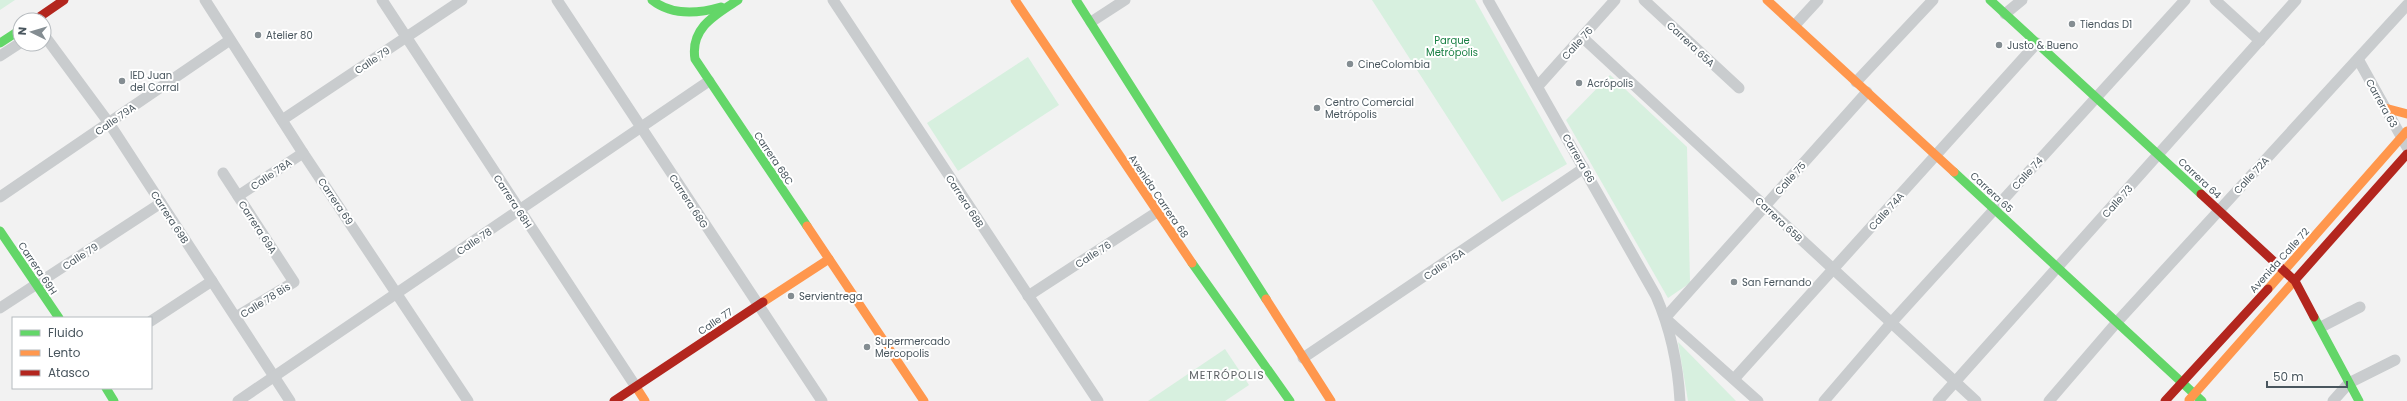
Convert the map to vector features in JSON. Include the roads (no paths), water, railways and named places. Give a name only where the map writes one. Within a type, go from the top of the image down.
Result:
[{"type":"main road","points":[[47,12],[64,0]]},
{"type":"main road","name":"Carrera 68C","points":[[652,0],[665,9],[680,12],[713,10],[735,2]]},
{"type":"main road","name":"Avenida Carrera 68","points":[[1014,0],[1233,323],[1290,401]]},
{"type":"main road","points":[[1076,0],[1331,401]]},
{"type":"main road","name":"Carrera 65","points":[[1767,0],[2117,322],[2182,383],[2192,398],[2202,401]]},
{"type":"main road","name":"Carrera 64","points":[[1990,0],[2096,96],[2295,281],[2321,327],[2358,401]]},
{"type":"main road","name":"Carrera 68C","points":[[735,2],[709,20],[693,40],[695,59],[924,401]]},
{"type":"main road","points":[[0,42],[12,35]]},
{"type":"main road","points":[[2385,108],[2407,114]]},
{"type":"main road","name":"Avenida Calle 72","points":[[2165,401],[2405,138]]},
{"type":"main road","points":[[2192,398],[2407,154]]},
{"type":"main road","name":"Carrera 69H","points":[[0,231],[58,317]]},
{"type":"main road","name":"Calle 77","points":[[614,401],[829,259]]},
{"type":"main road","name":"Carrera 68H","points":[[636,387],[645,401]]},
{"type":"main road","points":[[107,389],[114,401]]},
{"type":"street","name":"Carrera 69","points":[[205,0],[303,153],[468,401]]},
{"type":"street","name":"Carrera 68H","points":[[382,0],[636,387]]},
{"type":"street","name":"Calle 79","points":[[282,120],[462,0]]},
{"type":"street","name":"Carrera 68G","points":[[557,0],[822,401]]},
{"type":"street","name":"Carrera 68B","points":[[833,0],[1098,401]]},
{"type":"street","points":[[1091,22],[1125,0]]},
{"type":"street","name":"Carrera 66","points":[[1488,0],[1634,254],[1665,318],[1673,354],[1680,401]]},
{"type":"street","name":"Calle 76","points":[[1538,86],[1615,0]]},
{"type":"street","name":"Carrera 65A","points":[[1644,0],[1739,88]]},
{"type":"street","points":[[1795,25],[1818,0]]},
{"type":"street","points":[[1856,82],[1933,0]]},
{"type":"street","points":[[2005,14],[2022,0]]},
{"type":"street","name":"Calle 74","points":[[1824,401],[1891,323],[2185,0]]},
{"type":"street","points":[[2215,0],[2260,41]]},
{"type":"street","name":"Calle 73","points":[[1938,401],[2296,0]]},
{"type":"street","name":"Calle 72A","points":[[2049,401],[2117,322],[2407,5]]},
{"type":"street","name":"Carrera 65B","points":[[1582,37],[1976,401]]},
{"type":"street","name":"Calle 79A","points":[[0,197],[230,40]]},
{"type":"street","name":"Calle 74A","points":[[1734,379],[2037,43]]},
{"type":"street","name":"Carrera 69B","points":[[52,46],[109,123],[290,401]]},
{"type":"street","points":[[0,56],[12,49]]},
{"type":"street","name":"Carrera 63","points":[[2358,59],[2385,108],[2405,138]]},
{"type":"street","name":"Calle 78","points":[[238,401],[709,81]]},
{"type":"street","name":"Calle 75","points":[[1665,318],[1867,92]]},
{"type":"street","name":"Calle 78A","points":[[238,196],[303,153]]},
{"type":"street","name":"Calle 75A","points":[[1303,358],[1584,168]]},
{"type":"street","name":"Carrera 69A","points":[[223,173],[294,282]]},
{"type":"street","name":"Calle 79","points":[[0,308],[161,203]]},
{"type":"street","name":"Calle 76","points":[[1028,296],[1157,212]]},
{"type":"street","points":[[152,320],[212,281]]},
{"type":"street","name":"Calle 78 Bis","points":[[236,318],[294,282]]},
{"type":"street","points":[[2321,327],[2360,307]]},
{"type":"street","name":"Carrera 66","points":[[1665,318],[1758,401]]},
{"type":"street","points":[[2333,401],[2349,384],[2395,360]]},
{"type":"place","name":"Tiendas D1","points":[[2072,24]]},
{"type":"place","name":"Atelier 80","points":[[258,35]]},
{"type":"place","name":"Justo & Bueno","points":[[1999,45]]},
{"type":"place","name":"CineColombia","points":[[1350,64]]},
{"type":"place","name":"IED Juan del Corral","points":[[122,81]]},
{"type":"place","name":"Acrópolis","points":[[1579,83]]},
{"type":"place","name":"Centro Comercial Metrópolis","points":[[1317,108]]},
{"type":"place","name":"San Fernando","points":[[1734,282]]},
{"type":"place","name":"Servientrega","points":[[791,296]]},
{"type":"place","name":"Supermercado Mercopolis","points":[[867,347]]},
{"type":"district","name":"METRÓPOLIS","points":[[1227,375]]},
{"type":"park label","name":"Parque Metrópolis","points":[[1452,46]]}]
